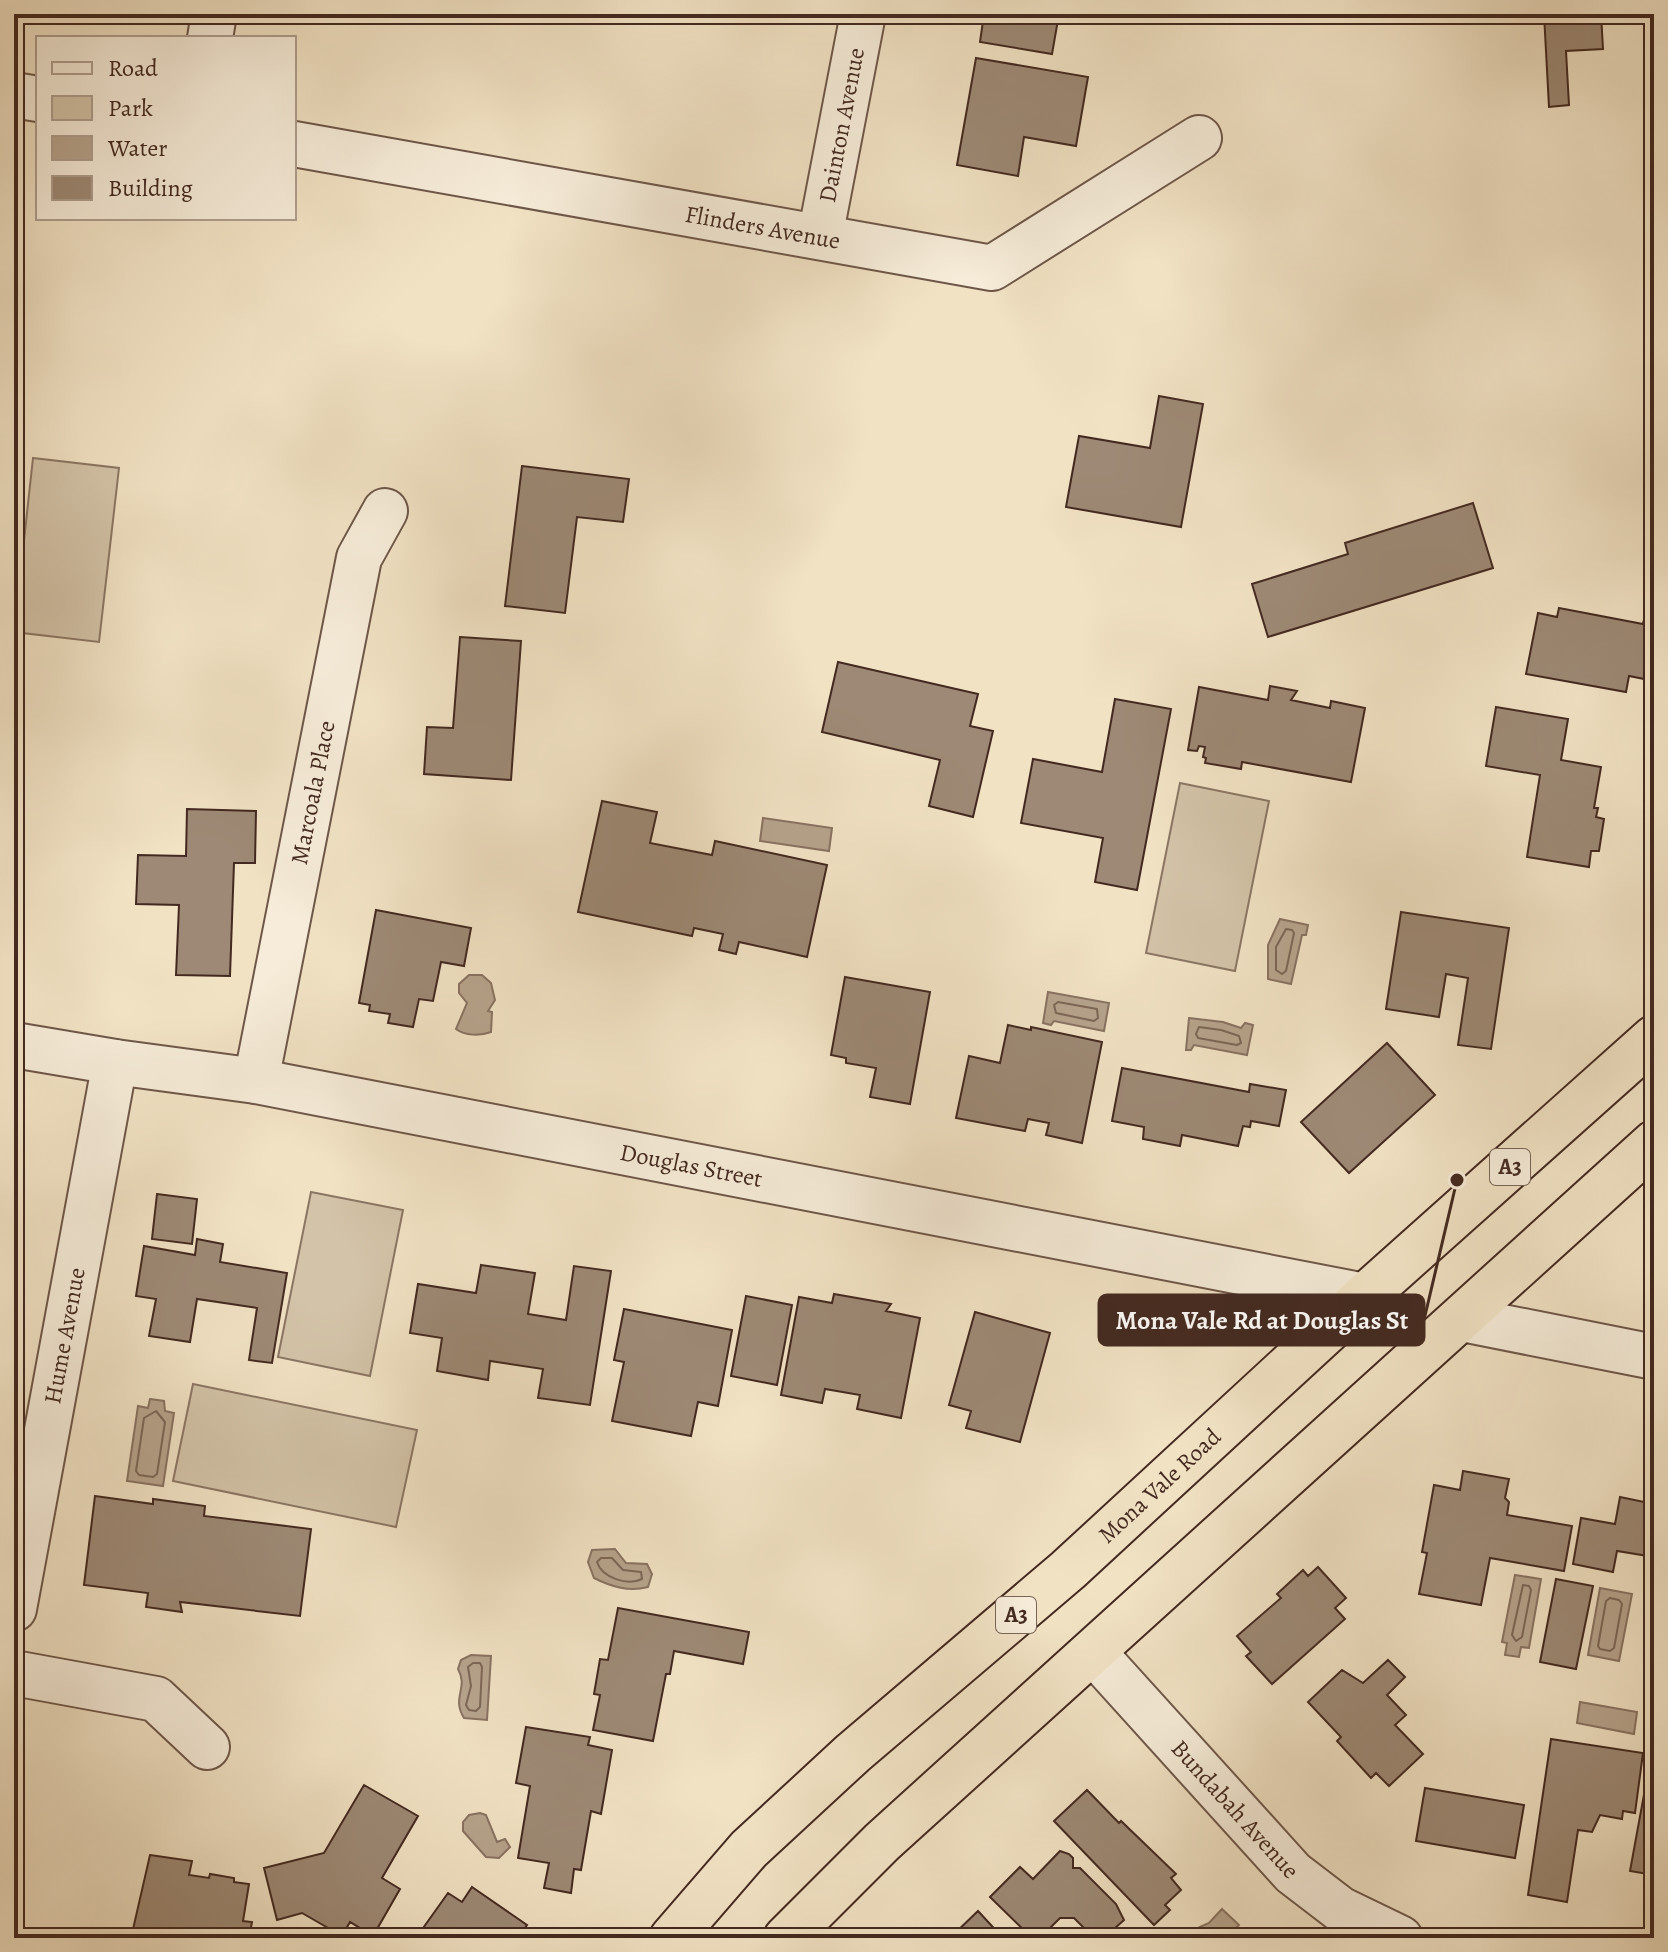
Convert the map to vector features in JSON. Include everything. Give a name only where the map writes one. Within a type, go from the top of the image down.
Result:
[{"type":"highway","name":"Mona Vale Road","points":[[672,1938],[749,1849],[853,1753],[1068,1570],[1365,1296],[1654,1038]]},
{"type":"highway","points":[[786,1938],[882,1842],[1654,1143]]},
{"type":"street","points":[[210,36],[214,14]]},
{"type":"street","name":"Dainton Avenue","points":[[820,237],[863,14]]},
{"type":"street","points":[[14,95],[36,99]]},
{"type":"street","name":"Flinders Avenue","points":[[296,144],[992,268],[1199,138]]},
{"type":"street","name":"Marcoala Place","points":[[256,1081],[359,558],[385,511]]},
{"type":"street","name":"Douglas Street","points":[[14,1045],[256,1081],[1365,1296]]},
{"type":"street","name":"Hume Avenue","points":[[14,1609],[115,1062]]},
{"type":"street","points":[[1462,1319],[1654,1357]]},
{"type":"street","name":"Bundabah Avenue","points":[[1093,1652],[1293,1873],[1340,1909],[1400,1938]]},
{"type":"street","points":[[14,1673],[156,1699],[207,1747]]},
{"type":"green space","points":[[33,458],[119,468],[99,642],[14,632]]},
{"type":"green space","points":[[1180,783],[1269,801],[1235,971],[1146,953]]},
{"type":"green space","points":[[311,1192],[403,1210],[370,1376],[278,1357]]},
{"type":"green space","points":[[193,1384],[417,1430],[396,1527],[173,1481]]},
{"type":"water","points":[[763,818],[832,828],[829,851],[760,841]]},
{"type":"water","points":[[1280,919],[1308,925],[1306,935],[1302,935],[1291,984],[1268,979],[1268,945]]},
{"type":"water","points":[[469,975],[482,975],[491,983],[495,1000],[488,1011],[492,1012],[491,1032],[473,1035],[456,1029],[467,1003],[459,993],[459,984]]},
{"type":"water","points":[[1048,992],[1109,1003],[1104,1031],[1054,1021],[1051,1025],[1043,1023]]},
{"type":"water","points":[[1189,1018],[1223,1022],[1241,1028],[1245,1023],[1253,1025],[1247,1055],[1194,1045],[1191,1050],[1186,1050]]},
{"type":"water","points":[[150,1399],[164,1401],[165,1411],[174,1413],[163,1486],[127,1481],[138,1406],[148,1408]]},
{"type":"water","points":[[615,1549],[626,1563],[647,1564],[652,1574],[648,1587],[621,1588],[594,1578],[588,1562],[592,1550]]},
{"type":"water","points":[[1515,1575],[1541,1579],[1529,1648],[1521,1647],[1519,1657],[1505,1655],[1507,1643],[1502,1642]]},
{"type":"water","points":[[1600,1588],[1632,1594],[1619,1661],[1588,1655]]},
{"type":"water","points":[[471,1655],[491,1656],[487,1720],[464,1718],[460,1711],[462,1682],[458,1669],[461,1660]]},
{"type":"water","points":[[1580,1702],[1637,1712],[1634,1734],[1577,1723]]},
{"type":"water","points":[[469,1815],[486,1815],[497,1842],[505,1839],[510,1847],[499,1858],[486,1857],[463,1831],[463,1822]]},
{"type":"water","points":[[1222,1909],[1239,1925],[1226,1938],[1188,1938],[1193,1930],[1209,1923]]},
{"type":"building","points":[[984,14],[1059,14],[1052,54],[980,42]]},
{"type":"building","points":[[1544,14],[1601,14],[1603,49],[1566,51],[1569,105],[1549,107]]},
{"type":"building","points":[[976,58],[1088,77],[1076,146],[1024,137],[1018,176],[957,165]]},
{"type":"building","points":[[1159,396],[1203,404],[1181,527],[1066,507],[1079,436],[1150,448]]},
{"type":"building","points":[[522,466],[629,479],[623,522],[577,517],[565,613],[505,606]]},
{"type":"building","points":[[1473,503],[1493,568],[1268,637],[1252,584],[1348,554],[1345,543]]},
{"type":"building","points":[[1559,608],[1643,624],[1645,615],[1654,616],[1654,681],[1629,676],[1626,692],[1526,674],[1538,613],[1557,617]]},
{"type":"building","points":[[460,637],[521,641],[511,780],[424,774],[427,727],[453,728]]},
{"type":"building","points":[[838,662],[978,694],[970,726],[993,731],[973,817],[929,806],[940,760],[822,732]]},
{"type":"building","points":[[1270,686],[1297,691],[1291,700],[1330,708],[1331,701],[1365,708],[1351,782],[1242,762],[1241,769],[1205,763],[1205,747],[1199,746],[1197,751],[1188,750],[1199,687],[1268,700]]},
{"type":"building","points":[[1115,699],[1171,709],[1137,890],[1095,882],[1103,838],[1021,823],[1033,759],[1102,772]]},
{"type":"building","points":[[1496,707],[1568,719],[1561,760],[1601,767],[1594,808],[1598,808],[1596,817],[1604,819],[1599,851],[1591,851],[1589,867],[1527,857],[1540,775],[1486,766]]},
{"type":"building","points":[[602,801],[657,812],[650,843],[712,855],[715,841],[827,865],[807,957],[739,942],[736,954],[719,950],[723,934],[694,928],[692,936],[578,912]]},
{"type":"building","points":[[187,809],[256,811],[255,863],[234,863],[230,976],[176,975],[179,905],[136,904],[138,855],[186,856]]},
{"type":"building","points":[[376,910],[471,928],[464,966],[441,962],[433,1001],[419,999],[413,1027],[388,1023],[390,1014],[369,1011],[370,1005],[359,1003]]},
{"type":"building","points":[[1401,912],[1509,928],[1491,1049],[1458,1045],[1468,978],[1446,974],[1439,1017],[1386,1009]]},
{"type":"building","points":[[845,977],[930,992],[910,1104],[870,1097],[876,1068],[846,1063],[846,1058],[831,1055]]},
{"type":"building","points":[[1008,1025],[1102,1042],[1082,1143],[1046,1135],[1049,1123],[1028,1119],[1025,1131],[956,1118],[969,1056],[1000,1063]]},
{"type":"building","points":[[1387,1043],[1435,1095],[1349,1173],[1301,1122]]},
{"type":"building","points":[[1122,1068],[1249,1092],[1250,1084],[1286,1090],[1279,1126],[1251,1121],[1250,1127],[1243,1126],[1238,1146],[1182,1135],[1180,1146],[1143,1139],[1144,1127],[1112,1121]]},
{"type":"building","points":[[157,1194],[197,1199],[192,1244],[152,1239]]},
{"type":"building","points":[[197,1239],[223,1244],[220,1262],[287,1273],[272,1363],[249,1360],[257,1308],[197,1299],[190,1342],[149,1336],[156,1299],[136,1296],[144,1246],[195,1255]]},
{"type":"building","points":[[481,1265],[535,1273],[528,1314],[566,1320],[574,1266],[611,1271],[590,1405],[538,1398],[543,1369],[490,1361],[488,1380],[437,1371],[442,1338],[410,1333],[418,1284],[476,1293]]},
{"type":"building","points":[[834,1294],[891,1304],[886,1311],[920,1318],[901,1418],[857,1409],[860,1395],[825,1389],[822,1403],[781,1395],[799,1297],[832,1303]]},
{"type":"building","points":[[746,1296],[792,1305],[777,1385],[731,1376]]},
{"type":"building","points":[[624,1309],[732,1330],[718,1406],[698,1402],[691,1436],[612,1421],[624,1362],[614,1360]]},
{"type":"building","points":[[975,1312],[1050,1333],[1020,1442],[966,1428],[971,1411],[949,1405]]},
{"type":"building","points":[[1463,1471],[1509,1479],[1505,1498],[1509,1502],[1507,1515],[1572,1526],[1564,1571],[1490,1558],[1481,1605],[1419,1594],[1427,1553],[1422,1552],[1434,1485],[1460,1490]]},
{"type":"building","points":[[95,1496],[153,1504],[153,1499],[205,1506],[204,1516],[311,1529],[300,1616],[180,1602],[182,1612],[146,1607],[148,1593],[84,1585]]},
{"type":"building","points":[[1620,1497],[1654,1504],[1654,1557],[1617,1551],[1613,1572],[1573,1564],[1581,1518],[1615,1524]]},
{"type":"building","points":[[1318,1567],[1346,1598],[1335,1608],[1345,1619],[1272,1684],[1246,1656],[1251,1652],[1237,1636],[1281,1598],[1277,1594],[1303,1570],[1308,1576]]},
{"type":"building","points":[[1651,1573],[1654,1573],[1654,1603],[1646,1601]]},
{"type":"building","points":[[1556,1579],[1593,1586],[1576,1669],[1540,1662]]},
{"type":"building","points":[[618,1608],[749,1632],[743,1664],[674,1651],[670,1674],[666,1674],[653,1741],[593,1730],[600,1695],[594,1694],[600,1659],[608,1660]]},
{"type":"building","points":[[1388,1660],[1405,1677],[1387,1695],[1406,1715],[1395,1725],[1423,1754],[1389,1786],[1376,1773],[1371,1778],[1337,1741],[1341,1737],[1308,1702],[1342,1670],[1363,1683]]},
{"type":"building","points":[[526,1727],[590,1737],[588,1745],[612,1750],[601,1814],[591,1811],[581,1870],[574,1869],[571,1893],[544,1888],[549,1863],[518,1858],[530,1786],[516,1783]]},
{"type":"building","points":[[1551,1739],[1643,1753],[1635,1813],[1623,1811],[1622,1819],[1600,1815],[1592,1832],[1578,1830],[1567,1902],[1528,1895]]},
{"type":"building","points":[[1654,1740],[1654,1875],[1630,1871]]},
{"type":"building","points":[[364,1785],[418,1816],[382,1878],[400,1889],[373,1936],[350,1922],[342,1936],[302,1913],[277,1920],[264,1868],[324,1853]]},
{"type":"building","points":[[1425,1788],[1524,1805],[1515,1858],[1416,1841]]},
{"type":"building","points":[[1087,1790],[1176,1874],[1171,1878],[1181,1890],[1165,1905],[1170,1910],[1154,1925],[1054,1821]]},
{"type":"building","points":[[1060,1851],[1069,1854],[1073,1858],[1073,1868],[1080,1868],[1116,1904],[1124,1920],[1104,1938],[1089,1933],[1074,1918],[1060,1918],[1040,1938],[1032,1938],[990,1897],[1020,1867],[1033,1879]]},
{"type":"building","points":[[150,1855],[192,1861],[189,1875],[209,1878],[210,1874],[249,1884],[243,1921],[252,1922],[249,1938],[131,1938]]},
{"type":"building","points":[[472,1887],[527,1925],[518,1938],[416,1938],[448,1893],[462,1902]]},
{"type":"building","points":[[978,1911],[1003,1938],[956,1938],[953,1935]]},
{"type":"place","name":"Mona Vale Rd at Douglas St","points":[[1457,1180]]}]
